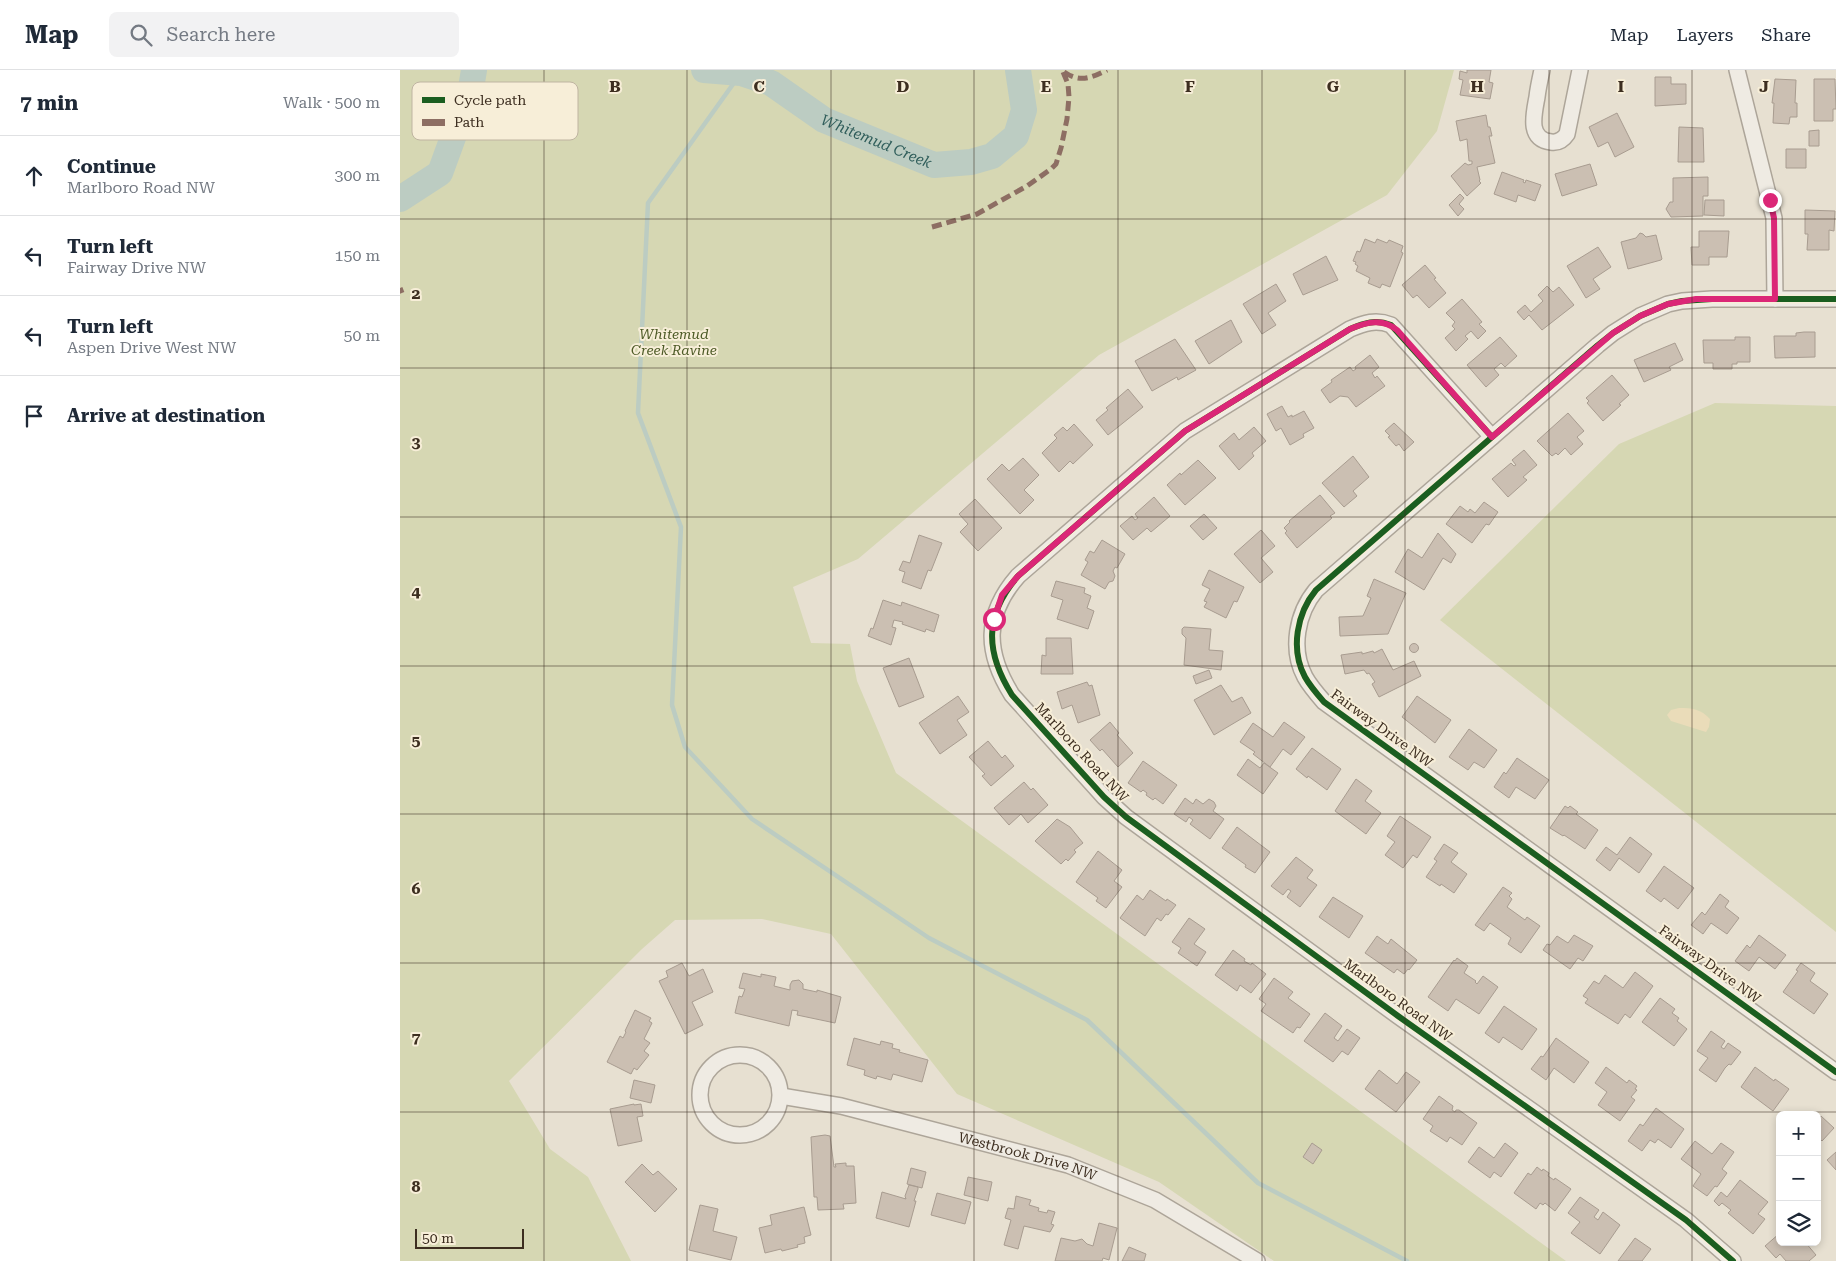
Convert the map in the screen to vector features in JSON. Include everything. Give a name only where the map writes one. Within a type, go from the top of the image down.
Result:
[{"type":"street","points":[[1542,70],[1533,124],[1537,136],[1543,140],[1556,142],[1561,141],[1567,134],[1580,70]]},
{"type":"street","points":[[1737,70],[1774,218],[1775,299]]},
{"type":"street","name":"Fairway Drive NW","points":[[1836,299],[1696,299],[1668,304],[1640,316],[1613,333],[1316,590],[1301,615],[1297,640],[1299,664],[1304,676],[1324,702],[1836,1072]]},
{"type":"street","name":"Marlboro Road NW","points":[[1492,437],[1391,325],[1384,322],[1367,322],[1350,329],[1185,431],[1018,576],[1002,595],[996,610],[992,631],[993,655],[1003,681],[1012,695],[1104,797],[1126,817],[1398,1016],[1686,1220],[1733,1261]]},
{"type":"street","points":[[737,1054],[751,1055],[763,1061],[773,1070],[779,1082],[781,1096],[778,1109],[772,1120],[762,1129],[749,1134],[736,1135],[724,1132],[712,1125],[704,1114],[700,1102],[700,1088],[704,1076],[712,1065],[724,1057],[737,1054]]},
{"type":"street","name":"Westbrook Drive NW","points":[[781,1096],[841,1106],[1068,1165],[1155,1200],[1257,1261]]},
{"type":"green space","name":"Whitemud Creek Ravine","points":[[400,70],[1454,70],[1437,131],[1387,195],[1099,355],[858,559],[793,587],[811,643],[850,644],[857,681],[896,773],[1566,1261],[1274,1261],[1159,1182],[957,1094],[831,934],[762,919],[675,920],[642,949],[509,1081],[550,1149],[588,1177],[631,1261],[400,1261]]},
{"type":"green space","points":[[1715,403],[1836,406],[1836,932],[1440,620],[1619,444]]},
{"type":"sand","points":[[1679,708],[1696,710],[1707,716],[1710,719],[1706,732],[1671,721],[1667,715],[1671,710]]},
{"type":"building","points":[[1467,70],[1491,70],[1489,82],[1493,83],[1490,99],[1460,95],[1463,80],[1459,79],[1460,71],[1467,73]]},
{"type":"building","points":[[1655,77],[1671,77],[1671,84],[1686,84],[1686,104],[1655,106]]},
{"type":"building","points":[[1775,79],[1796,80],[1795,103],[1797,103],[1797,117],[1790,117],[1789,124],[1773,123],[1774,103],[1772,103]]},
{"type":"building","points":[[1814,79],[1835,79],[1836,109],[1833,109],[1833,121],[1814,121]]},
{"type":"building","points":[[1617,113],[1634,147],[1615,157],[1608,142],[1598,147],[1589,127]]},
{"type":"building","points":[[1486,115],[1492,136],[1489,136],[1495,163],[1477,167],[1481,183],[1467,196],[1451,176],[1465,163],[1468,165],[1472,164],[1472,161],[1469,161],[1467,139],[1460,141],[1456,121]]},
{"type":"building","points":[[1679,127],[1703,128],[1704,162],[1678,162]]},
{"type":"building","points":[[1819,130],[1819,146],[1809,146],[1809,131]]},
{"type":"building","points":[[1786,149],[1806,149],[1806,168],[1786,168]]},
{"type":"building","points":[[1590,164],[1597,185],[1562,196],[1555,174]]},
{"type":"building","points":[[1502,172],[1524,180],[1523,182],[1525,183],[1526,180],[1541,185],[1535,201],[1518,195],[1516,202],[1494,194]]},
{"type":"building","points":[[1708,177],[1708,196],[1703,196],[1703,216],[1671,217],[1666,209],[1670,202],[1673,202],[1673,178]]},
{"type":"building","points":[[1460,194],[1464,198],[1459,204],[1464,209],[1458,216],[1449,205]]},
{"type":"building","points":[[1705,200],[1724,200],[1724,216],[1704,215]]},
{"type":"building","points":[[1805,210],[1835,211],[1834,231],[1829,230],[1829,250],[1807,250],[1808,234],[1805,234]]},
{"type":"building","points":[[1699,231],[1729,231],[1727,257],[1709,257],[1709,265],[1692,265],[1691,247],[1699,247]]},
{"type":"building","points":[[1640,233],[1646,237],[1656,235],[1662,259],[1628,269],[1621,242],[1636,238]]},
{"type":"building","points":[[1365,239],[1375,243],[1377,239],[1387,243],[1389,240],[1403,246],[1401,252],[1403,253],[1390,287],[1382,284],[1380,288],[1368,283],[1370,278],[1356,271],[1358,266],[1353,261],[1357,251],[1360,252]]},
{"type":"building","points":[[1598,247],[1611,267],[1593,279],[1600,289],[1586,298],[1567,266]]},
{"type":"building","points":[[1326,256],[1338,280],[1303,295],[1293,274]]},
{"type":"building","points":[[1425,265],[1446,293],[1429,308],[1417,295],[1413,298],[1402,285]]},
{"type":"building","points":[[1276,284],[1286,301],[1268,313],[1276,325],[1262,334],[1243,304]]},
{"type":"building","points":[[1547,286],[1553,292],[1559,287],[1574,305],[1542,330],[1529,315],[1524,320],[1517,312],[1525,305],[1531,312],[1543,301],[1538,295]]},
{"type":"building","points":[[1462,299],[1482,322],[1479,324],[1486,331],[1478,339],[1471,331],[1465,336],[1468,339],[1456,351],[1445,338],[1455,329],[1452,326],[1455,322],[1446,313]]},
{"type":"building","points":[[1231,320],[1242,342],[1209,364],[1195,341]]},
{"type":"building","points":[[1815,332],[1815,357],[1775,358],[1774,336],[1796,336],[1796,333]]},
{"type":"building","points":[[1500,337],[1517,356],[1505,367],[1501,363],[1494,369],[1499,375],[1486,387],[1467,365]]},
{"type":"building","points":[[1735,337],[1750,337],[1750,362],[1737,362],[1737,364],[1732,364],[1732,369],[1713,369],[1713,363],[1704,363],[1703,340],[1735,340]]},
{"type":"building","points":[[1175,339],[1196,370],[1178,380],[1177,377],[1152,391],[1135,361]]},
{"type":"building","points":[[1675,343],[1683,360],[1669,367],[1671,370],[1644,382],[1634,360]]},
{"type":"building","points":[[1370,355],[1379,367],[1372,373],[1385,386],[1356,407],[1348,397],[1340,396],[1330,403],[1321,390],[1332,382],[1331,380],[1350,367],[1353,371],[1356,369],[1355,367]]},
{"type":"building","points":[[1612,375],[1629,395],[1603,421],[1587,403],[1589,401],[1586,398]]},
{"type":"building","points":[[1128,389],[1143,407],[1108,435],[1096,420],[1108,410],[1106,408]]},
{"type":"building","points":[[1282,406],[1288,417],[1304,411],[1314,428],[1303,434],[1304,437],[1290,445],[1281,428],[1276,431],[1267,414]]},
{"type":"building","points":[[1568,413],[1584,431],[1577,437],[1583,444],[1571,455],[1565,448],[1558,455],[1556,453],[1552,456],[1537,441]]},
{"type":"building","points":[[1394,423],[1414,442],[1404,451],[1399,444],[1396,446],[1385,431]]},
{"type":"building","points":[[1074,424],[1093,445],[1073,464],[1070,461],[1059,472],[1042,453],[1057,438],[1054,435],[1063,427],[1067,431]]},
{"type":"building","points":[[1254,427],[1266,441],[1252,453],[1254,456],[1239,470],[1219,446],[1234,433],[1239,440]]},
{"type":"building","points":[[1524,450],[1537,465],[1523,477],[1527,480],[1508,497],[1492,479],[1511,463],[1514,466],[1516,465],[1512,460]]},
{"type":"building","points":[[1353,456],[1369,477],[1353,491],[1357,496],[1344,507],[1322,483]]},
{"type":"building","points":[[1023,458],[1039,475],[1024,490],[1034,500],[1020,514],[987,479],[1002,464],[1009,471]]},
{"type":"building","points":[[1198,460],[1216,478],[1185,505],[1167,485]]},
{"type":"building","points":[[1320,495],[1335,513],[1330,516],[1332,518],[1297,548],[1285,533],[1287,531],[1284,528],[1289,521]]},
{"type":"building","points":[[1154,497],[1170,516],[1151,532],[1147,528],[1133,540],[1120,526],[1132,516],[1135,520],[1138,518],[1135,514]]},
{"type":"building","points":[[975,499],[1002,528],[978,551],[960,532],[968,524],[959,514]]},
{"type":"building","points":[[1484,502],[1498,512],[1472,543],[1446,524],[1460,506],[1468,512],[1470,509],[1475,513]]},
{"type":"building","points":[[1204,514],[1217,528],[1203,540],[1190,526]]},
{"type":"building","points":[[1261,530],[1275,546],[1261,558],[1273,572],[1260,583],[1234,554]]},
{"type":"building","points":[[1438,533],[1456,554],[1451,563],[1443,558],[1424,590],[1395,572],[1408,549],[1422,558]]},
{"type":"building","points":[[919,535],[942,543],[931,571],[928,570],[921,589],[902,582],[905,572],[899,570],[903,561],[910,563]]},
{"type":"building","points":[[1102,540],[1125,554],[1117,568],[1115,567],[1113,571],[1115,576],[1113,581],[1109,582],[1105,589],[1081,575],[1088,562],[1085,560],[1090,551],[1094,553]]},
{"type":"building","points":[[1209,570],[1244,587],[1237,602],[1234,601],[1226,618],[1204,607],[1207,602],[1204,601],[1210,589],[1202,585]]},
{"type":"building","points":[[1374,579],[1406,593],[1388,634],[1340,636],[1339,617],[1363,616],[1371,598],[1367,596]]},
{"type":"building","points":[[1056,581],[1085,588],[1084,593],[1091,596],[1087,608],[1094,611],[1088,629],[1057,619],[1063,600],[1051,596]]},
{"type":"building","points":[[883,600],[901,606],[902,602],[939,615],[934,632],[926,629],[925,632],[894,620],[892,627],[896,628],[891,645],[868,636],[871,628],[873,629]]},
{"type":"building","points":[[1184,627],[1211,629],[1209,650],[1223,651],[1221,670],[1184,665],[1186,638],[1182,634],[1182,629]]},
{"type":"building","points":[[1046,638],[1071,638],[1073,674],[1041,674],[1042,655],[1046,656]]},
{"type":"building","points":[[1414,643],[1419,648],[1414,653],[1409,648]]},
{"type":"building","points":[[1382,649],[1393,670],[1414,661],[1421,676],[1379,697],[1372,684],[1375,682],[1369,673],[1367,674],[1364,670],[1345,674],[1341,655],[1362,652],[1362,654],[1373,651],[1374,653]]},
{"type":"building","points":[[909,658],[924,697],[899,707],[883,668]]},
{"type":"building","points":[[1209,670],[1212,678],[1196,684],[1193,676]]},
{"type":"building","points":[[1087,682],[1089,686],[1092,685],[1100,715],[1078,723],[1072,705],[1062,709],[1057,692]]},
{"type":"building","points":[[1221,685],[1232,702],[1242,697],[1251,713],[1214,735],[1194,700]]},
{"type":"building","points":[[958,696],[969,712],[957,720],[967,735],[940,754],[919,723]]},
{"type":"building","points":[[1417,696],[1451,720],[1435,743],[1402,717]]},
{"type":"building","points":[[1110,722],[1119,733],[1117,735],[1133,753],[1118,767],[1102,749],[1100,751],[1090,740]]},
{"type":"building","points":[[1284,722],[1305,737],[1291,755],[1283,749],[1270,767],[1253,754],[1255,752],[1240,742],[1253,723],[1273,737]]},
{"type":"building","points":[[1469,729],[1497,750],[1484,768],[1474,762],[1468,770],[1449,757]]},
{"type":"building","points":[[988,741],[1002,758],[1005,755],[1014,766],[991,786],[982,776],[985,774],[969,757]]},
{"type":"building","points":[[1312,748],[1341,769],[1327,790],[1296,769]]},
{"type":"building","points":[[1517,758],[1549,780],[1535,799],[1516,787],[1509,798],[1494,787]]},
{"type":"building","points":[[1248,759],[1260,768],[1264,763],[1278,773],[1263,794],[1237,775]]},
{"type":"building","points":[[1143,761],[1177,785],[1163,804],[1155,798],[1153,800],[1143,790],[1141,792],[1128,783]]},
{"type":"building","points":[[1356,779],[1372,791],[1365,801],[1381,813],[1366,834],[1335,811]]},
{"type":"building","points":[[1024,782],[1031,790],[1033,788],[1048,805],[1028,823],[1021,814],[1009,825],[994,808]]},
{"type":"building","points":[[1185,798],[1193,804],[1196,799],[1203,804],[1209,799],[1214,802],[1216,806],[1213,811],[1224,819],[1210,839],[1190,824],[1193,820],[1189,817],[1186,822],[1174,814]]},
{"type":"building","points":[[1565,806],[1568,808],[1570,806],[1578,812],[1576,814],[1598,830],[1585,849],[1550,828]]},
{"type":"building","points":[[1400,816],[1431,837],[1417,858],[1413,855],[1403,868],[1385,855],[1395,842],[1387,836]]},
{"type":"building","points":[[1057,819],[1070,827],[1083,843],[1074,850],[1076,852],[1068,861],[1066,859],[1061,864],[1035,841]]},
{"type":"building","points":[[1237,827],[1270,852],[1255,873],[1222,848]]},
{"type":"building","points":[[1630,837],[1652,854],[1639,873],[1619,858],[1610,871],[1596,860],[1606,847],[1617,855]]},
{"type":"building","points":[[1444,844],[1458,853],[1451,862],[1467,874],[1454,893],[1426,877],[1437,861],[1434,859]]},
{"type":"building","points":[[1098,851],[1122,870],[1114,881],[1122,887],[1106,908],[1096,901],[1098,898],[1076,882]]},
{"type":"building","points":[[1296,857],[1313,870],[1307,878],[1317,885],[1300,907],[1287,897],[1291,891],[1288,889],[1283,895],[1271,886]]},
{"type":"building","points":[[1664,866],[1694,888],[1678,909],[1664,898],[1661,902],[1646,891]]},
{"type":"building","points":[[1503,887],[1512,893],[1509,896],[1512,899],[1507,907],[1525,920],[1527,917],[1540,926],[1521,953],[1508,944],[1511,938],[1490,923],[1484,931],[1475,925]]},
{"type":"building","points":[[1150,890],[1166,901],[1167,899],[1176,905],[1161,921],[1157,918],[1145,936],[1120,918],[1137,895],[1143,900]]},
{"type":"building","points":[[1720,894],[1729,901],[1725,907],[1739,918],[1727,934],[1711,923],[1703,934],[1691,925],[1702,912],[1705,915]]},
{"type":"building","points":[[1333,897],[1363,916],[1349,938],[1319,917]]},
{"type":"building","points":[[1189,918],[1205,929],[1194,944],[1206,952],[1197,966],[1178,953],[1181,948],[1172,942]]},
{"type":"building","points":[[1574,935],[1593,946],[1583,961],[1578,958],[1570,969],[1543,950],[1557,936],[1568,943]]},
{"type":"building","points":[[1759,935],[1786,955],[1775,969],[1759,957],[1749,971],[1735,961],[1747,945],[1750,948]]},
{"type":"building","points":[[1377,936],[1388,944],[1391,939],[1417,960],[1409,970],[1404,974],[1397,969],[1394,973],[1365,953]]},
{"type":"building","points":[[1233,950],[1245,959],[1244,961],[1251,965],[1252,963],[1266,974],[1251,993],[1240,985],[1237,991],[1215,975]]},
{"type":"building","points":[[1457,958],[1468,966],[1464,973],[1476,981],[1477,984],[1483,976],[1498,987],[1479,1014],[1456,999],[1448,1011],[1428,997]]},
{"type":"building","points":[[682,963],[689,976],[703,969],[713,992],[692,1002],[703,1025],[685,1034],[659,981],[668,977],[666,971]]},
{"type":"building","points":[[1801,963],[1815,973],[1810,981],[1828,994],[1814,1014],[1783,992],[1798,971],[1796,970]]},
{"type":"building","points":[[1635,972],[1653,986],[1630,1018],[1625,1014],[1618,1024],[1585,1003],[1588,999],[1583,996],[1594,981],[1599,984],[1605,975],[1623,988]]},
{"type":"building","points":[[743,973],[761,977],[761,974],[776,977],[774,986],[790,990],[792,981],[799,980],[803,984],[803,989],[817,992],[817,990],[841,997],[835,1023],[797,1015],[798,1011],[792,1010],[789,1026],[735,1013],[739,996],[742,997],[745,989],[739,988]]},
{"type":"building","points":[[1274,978],[1293,992],[1288,998],[1310,1014],[1300,1028],[1297,1027],[1293,1033],[1261,1011],[1266,1004],[1259,999]]},
{"type":"building","points":[[1660,998],[1675,1009],[1672,1013],[1679,1018],[1677,1021],[1687,1029],[1674,1046],[1642,1022]]},
{"type":"building","points":[[1504,1006],[1537,1029],[1522,1050],[1503,1037],[1499,1043],[1485,1033]]},
{"type":"building","points":[[635,1010],[651,1018],[649,1021],[652,1023],[644,1039],[650,1043],[644,1051],[649,1055],[637,1070],[634,1068],[631,1074],[607,1062],[620,1036],[623,1038]]},
{"type":"building","points":[[1325,1013],[1342,1026],[1334,1038],[1338,1041],[1347,1029],[1360,1038],[1348,1055],[1342,1051],[1333,1062],[1304,1041]]},
{"type":"building","points":[[1711,1031],[1725,1041],[1721,1047],[1724,1049],[1728,1043],[1741,1052],[1731,1065],[1729,1064],[1725,1068],[1716,1082],[1699,1070],[1708,1058],[1697,1051]]},
{"type":"building","points":[[854,1038],[880,1045],[881,1041],[893,1044],[892,1048],[900,1050],[899,1052],[928,1060],[922,1082],[893,1074],[891,1080],[877,1076],[876,1079],[864,1075],[865,1070],[847,1065]]},
{"type":"building","points":[[1556,1038],[1589,1062],[1574,1083],[1554,1068],[1546,1080],[1531,1069],[1541,1056],[1543,1057]]},
{"type":"building","points":[[1606,1067],[1627,1083],[1629,1080],[1637,1086],[1635,1089],[1637,1090],[1631,1097],[1635,1100],[1620,1121],[1598,1105],[1607,1092],[1595,1083]]},
{"type":"building","points":[[1755,1067],[1789,1089],[1773,1111],[1741,1087]]},
{"type":"building","points":[[1379,1070],[1397,1084],[1406,1072],[1420,1082],[1396,1112],[1365,1089]]},
{"type":"building","points":[[634,1080],[655,1085],[651,1103],[630,1098]]},
{"type":"building","points":[[1439,1096],[1453,1106],[1452,1110],[1455,1112],[1459,1110],[1477,1123],[1462,1145],[1450,1137],[1447,1142],[1430,1131],[1433,1126],[1423,1119]]},
{"type":"building","points":[[641,1104],[643,1116],[637,1117],[642,1141],[618,1146],[610,1109]]},
{"type":"building","points":[[1656,1108],[1684,1129],[1671,1148],[1658,1139],[1655,1143],[1650,1140],[1642,1151],[1628,1141],[1640,1124],[1643,1126]]},
{"type":"building","points":[[1821,1116],[1834,1128],[1821,1140]]},
{"type":"building","points":[[830,1136],[834,1167],[836,1167],[835,1164],[846,1163],[846,1166],[854,1166],[856,1203],[843,1204],[844,1209],[818,1210],[817,1197],[814,1197],[811,1137]]},
{"type":"building","points":[[1695,1141],[1712,1154],[1721,1143],[1734,1152],[1722,1169],[1727,1173],[1717,1187],[1715,1186],[1707,1196],[1693,1186],[1701,1174],[1681,1159]]},
{"type":"building","points":[[1312,1143],[1322,1150],[1313,1164],[1303,1157]]},
{"type":"building","points":[[1505,1143],[1518,1153],[1501,1177],[1494,1172],[1490,1178],[1468,1162],[1479,1147],[1494,1158]]},
{"type":"building","points":[[1836,1152],[1836,1170],[1827,1160]]},
{"type":"building","points":[[642,1164],[653,1175],[658,1171],[677,1189],[655,1212],[625,1182]]},
{"type":"building","points":[[1537,1167],[1549,1173],[1548,1176],[1554,1180],[1555,1178],[1571,1189],[1555,1211],[1545,1203],[1543,1205],[1540,1203],[1536,1209],[1514,1193],[1528,1173],[1531,1175]]},
{"type":"building","points":[[911,1168],[926,1172],[922,1188],[907,1184]]},
{"type":"building","points":[[968,1177],[992,1182],[988,1201],[964,1195]]},
{"type":"building","points":[[1740,1180],[1768,1202],[1758,1214],[1765,1219],[1753,1234],[1728,1213],[1731,1210],[1722,1203],[1719,1206],[1714,1201],[1721,1192],[1727,1197]]},
{"type":"building","points":[[909,1185],[918,1187],[918,1189],[909,1227],[876,1218],[882,1192],[906,1199],[905,1196]]},
{"type":"building","points":[[937,1193],[971,1202],[965,1224],[931,1215]]},
{"type":"building","points":[[1016,1196],[1031,1200],[1029,1205],[1039,1208],[1038,1211],[1047,1213],[1048,1210],[1055,1212],[1051,1224],[1054,1225],[1050,1232],[1024,1226],[1018,1249],[1004,1245],[1011,1220],[1005,1218],[1008,1208],[1014,1209]]},
{"type":"building","points":[[1580,1197],[1599,1210],[1594,1217],[1598,1220],[1603,1212],[1620,1225],[1600,1254],[1571,1233],[1580,1222],[1568,1213]]},
{"type":"building","points":[[700,1205],[718,1209],[713,1231],[737,1237],[731,1260],[689,1250]]},
{"type":"building","points":[[804,1207],[811,1235],[804,1237],[805,1243],[782,1251],[781,1249],[765,1253],[759,1228],[772,1225],[770,1215]]},
{"type":"building","points":[[1099,1223],[1117,1228],[1109,1260],[1103,1258],[1102,1261],[1055,1261],[1061,1238],[1075,1241],[1082,1239],[1087,1244],[1093,1246]]},
{"type":"building","points":[[1776,1236],[1776,1246],[1808,1246],[1816,1255],[1809,1261],[1786,1261],[1780,1254],[1776,1258],[1765,1246]]},
{"type":"building","points":[[1635,1238],[1651,1249],[1642,1261],[1618,1261]]},
{"type":"building","points":[[1129,1247],[1146,1254],[1144,1261],[1122,1261]]},
{"type":"waterway","name":"Whitemud Creek","points":[[472,82],[474,70]]},
{"type":"waterway","name":"Whitemud Creek","points":[[704,70],[741,73],[771,83],[824,120],[934,165],[971,162],[992,156],[1016,136],[1024,110],[1018,70]]},
{"type":"waterway","points":[[741,73],[648,203],[638,413],[681,527],[672,705],[685,747],[752,819],[929,938],[1087,1020],[1258,1183],[1407,1261]]},
{"type":"waterway","name":"Whitemud Creek","points":[[400,199],[440,173],[452,140]]},
{"type":"marked path","points":[[1064,72],[1075,77],[1086,78],[1107,70]]},
{"type":"marked path","points":[[932,227],[977,214],[1027,186],[1056,164],[1067,119],[1069,97],[1068,84],[1063,72]]},
{"type":"marked path","points":[[400,288],[402,293]]},
{"type":"cycle path","points":[[1836,299],[1712,299],[1682,301],[1668,304],[1640,316],[1613,333],[1316,590],[1309,599],[1300,620],[1297,643],[1300,666],[1305,677],[1324,702],[1836,1072]]},
{"type":"cycle path","points":[[1492,437],[1391,325],[1370,322],[1350,329],[1185,431],[1018,576],[999,605],[994,619],[992,634],[997,664],[1012,695],[1104,797],[1126,817],[1398,1016],[1686,1220],[1733,1261]]},
{"type":"route","points":[[994,619],[1002,595],[1018,576],[1185,431],[1200,420],[1359,325],[1367,322],[1384,322],[1397,330],[1492,437],[1613,333],[1640,316],[1668,304],[1696,299],[1775,299],[1774,218],[1770,200]]}]
